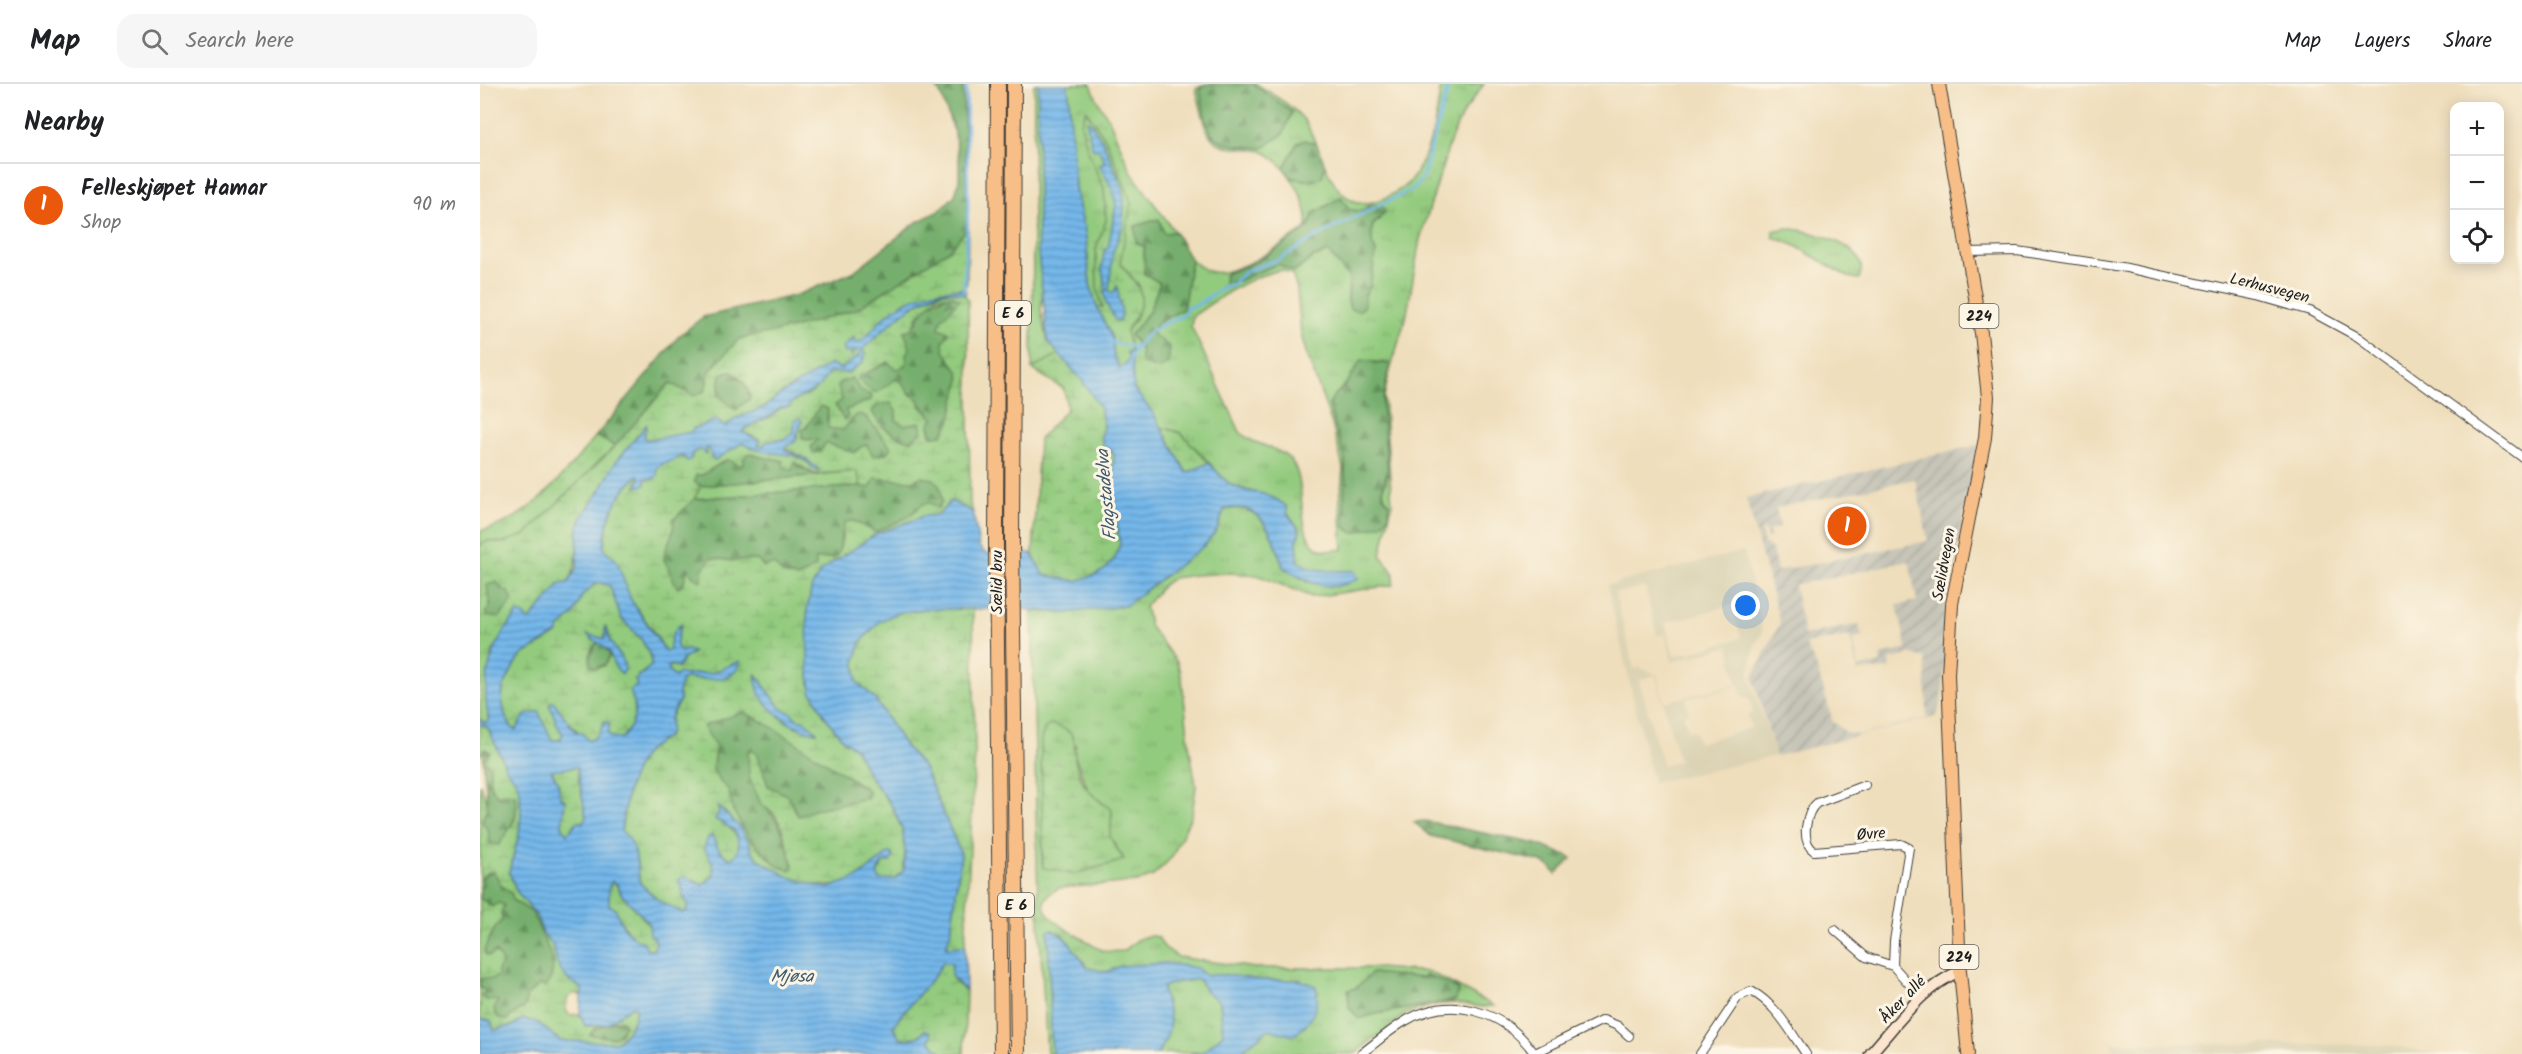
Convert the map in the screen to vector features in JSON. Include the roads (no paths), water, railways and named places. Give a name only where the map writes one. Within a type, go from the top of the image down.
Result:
[{"type":"highway","name":"Sælid bru","points":[[998,84],[996,622],[1001,1054]]},
{"type":"highway","name":"Sælid bru","points":[[1014,84],[1012,623],[1018,1054]]},
{"type":"main road","name":"Sælidvegen","points":[[1939,84],[1985,355],[1988,397],[1985,438],[1952,604],[1947,675],[1960,971],[1968,1054]]},
{"type":"street","name":"Lerhusvegen","points":[[1968,252],[2017,251],[2122,267],[2273,299],[2310,310],[2358,337],[2522,457]]},
{"type":"street","name":"Øvre","points":[[1864,785],[1817,803],[1811,808],[1808,814],[1807,842],[1814,851],[1902,844],[1909,848],[1894,942],[1893,966]]},
{"type":"street","points":[[1835,930],[1866,957],[1893,966],[1921,997]]},
{"type":"street","name":"Åker allé","points":[[1870,1054],[1921,997],[1944,978],[1960,971]]},
{"type":"street","points":[[1700,1054],[1738,997],[1751,991],[1758,994],[1777,1014],[1806,1054]]},
{"type":"street","points":[[1361,1054],[1401,1023],[1417,1015],[1430,1010],[1457,1006],[1490,1015],[1517,1034],[1535,1054],[1603,1020],[1618,1026],[1629,1036]]},
{"type":"water","name":"Mjøsa","points":[[1038,84],[1068,84],[1075,188],[1086,237],[1090,284],[1097,307],[1112,338],[1114,357],[1120,369],[1129,360],[1127,352],[1131,350],[1134,389],[1153,413],[1187,473],[1209,463],[1221,477],[1237,488],[1279,501],[1287,507],[1287,513],[1300,530],[1297,540],[1298,561],[1310,568],[1354,571],[1359,578],[1338,586],[1329,586],[1310,582],[1292,573],[1283,567],[1276,544],[1265,524],[1248,510],[1237,508],[1224,510],[1217,530],[1204,546],[1125,606],[1065,613],[1020,609],[925,609],[898,613],[880,621],[861,642],[855,662],[857,682],[875,699],[905,746],[924,768],[961,854],[951,931],[946,947],[965,946],[966,991],[951,976],[952,964],[943,962],[893,1027],[900,1038],[904,1039],[917,1037],[925,1030],[931,1032],[930,1041],[943,1054],[480,1054],[480,1019],[491,1021],[494,1030],[512,1026],[523,1019],[537,1022],[560,1041],[616,1042],[630,1027],[636,1008],[632,1006],[607,1024],[585,1026],[580,1014],[582,988],[568,980],[558,966],[553,946],[543,933],[536,915],[517,892],[509,872],[519,835],[520,792],[488,728],[480,724],[480,719],[484,723],[489,721],[487,677],[501,637],[518,613],[530,620],[560,584],[568,583],[577,568],[578,527],[583,515],[615,463],[647,424],[644,437],[647,440],[691,432],[693,429],[716,420],[725,427],[735,419],[765,407],[780,394],[831,364],[841,369],[861,354],[859,350],[854,351],[852,356],[851,352],[845,353],[843,348],[854,337],[855,343],[863,339],[883,318],[901,304],[930,292],[964,289],[965,294],[941,292],[917,304],[863,349],[865,355],[862,363],[848,373],[830,372],[818,388],[792,402],[789,407],[780,408],[771,416],[742,432],[761,441],[758,445],[763,446],[766,442],[784,439],[794,431],[794,420],[800,419],[802,421],[795,442],[785,447],[785,450],[805,458],[819,470],[814,470],[803,459],[761,451],[742,443],[715,460],[711,457],[709,448],[706,448],[706,454],[701,450],[693,452],[691,459],[687,461],[683,456],[657,467],[657,475],[654,479],[645,479],[645,485],[636,487],[640,478],[638,475],[613,508],[605,538],[604,549],[617,561],[631,600],[665,651],[670,650],[672,636],[681,624],[677,642],[678,649],[681,652],[686,650],[693,652],[683,659],[678,668],[672,665],[668,667],[670,673],[675,677],[679,673],[687,676],[712,673],[740,661],[733,674],[726,677],[682,680],[678,693],[680,700],[670,718],[669,734],[647,751],[635,770],[628,789],[621,831],[631,842],[640,883],[658,900],[683,913],[687,911],[688,904],[678,880],[685,876],[703,885],[714,875],[712,862],[704,848],[708,838],[712,835],[719,849],[731,859],[737,853],[738,842],[734,830],[715,819],[719,812],[717,806],[739,826],[751,850],[759,860],[789,877],[829,888],[859,877],[889,853],[893,858],[890,862],[882,863],[877,874],[880,880],[895,879],[904,870],[905,849],[902,829],[892,806],[868,774],[855,748],[844,741],[826,718],[811,691],[807,609],[812,586],[821,571],[876,534],[924,516],[938,515],[951,501],[973,512],[979,547],[986,554],[1031,553],[1044,575],[1076,581],[1106,569],[1115,558],[1120,544],[1112,488],[1114,456],[1112,451],[1103,445],[1101,436],[1104,426],[1100,407],[1081,379],[1048,342],[1038,252]],"holes":[[[597,582],[610,586],[621,618],[641,639],[651,657],[651,666],[635,680],[637,685],[630,691],[635,710],[630,727],[622,738],[610,737],[608,733],[610,724],[605,722],[598,735],[589,741],[582,733],[575,731],[554,702],[549,704],[563,734],[560,740],[552,740],[539,712],[525,715],[516,730],[512,728],[505,716],[502,699],[503,688],[516,662],[522,655],[557,634],[574,614],[582,596]],[[577,767],[586,817],[582,823],[578,821],[567,834],[562,826],[565,800],[560,797],[558,782],[551,770]],[[612,881],[617,884],[622,895],[649,923],[650,935],[655,938],[656,944],[653,950],[647,949],[643,941],[639,941],[624,927],[616,909],[609,905],[609,887]]]},
{"type":"water","points":[[1089,120],[1103,142],[1123,189],[1123,226],[1113,252],[1109,289],[1110,293],[1114,292],[1117,286],[1122,314],[1119,321],[1115,320],[1106,303],[1102,269],[1104,251],[1108,248],[1116,205],[1112,189],[1100,165],[1105,161],[1098,149],[1094,150],[1091,144],[1086,121]]},
{"type":"water","points":[[605,625],[610,641],[624,662],[625,670],[622,674],[615,667],[609,651],[586,634],[605,639]]},
{"type":"water","points":[[755,674],[782,709],[792,713],[796,719],[805,721],[817,732],[801,729],[768,706],[759,693]]},
{"type":"water","points":[[1052,930],[1068,941],[1088,968],[1107,972],[1121,966],[1166,963],[1197,968],[1205,975],[1229,975],[1261,980],[1300,980],[1316,986],[1317,1001],[1309,1020],[1293,1036],[1269,1029],[1246,1047],[1244,1054],[1191,1054],[1203,1052],[1223,1034],[1220,1002],[1208,993],[1198,979],[1176,983],[1163,987],[1170,1024],[1167,1037],[1157,1054],[1052,1054],[1048,931]]},
{"type":"waterway","points":[[964,291],[968,207],[966,84]]},
{"type":"waterway","points":[[1130,359],[1140,342],[1151,331],[1184,315],[1187,307],[1197,305],[1223,287],[1231,285],[1246,271],[1277,260],[1327,231],[1413,189],[1423,176],[1448,87]]},
{"type":"waterway","points":[[1109,341],[1125,346],[1136,346]]},
{"type":"place","name":"Felleskjøpet Hamar","points":[[1847,526]]},
{"type":"water label","name":"Flagstadelva","points":[[1106,495]]}]
